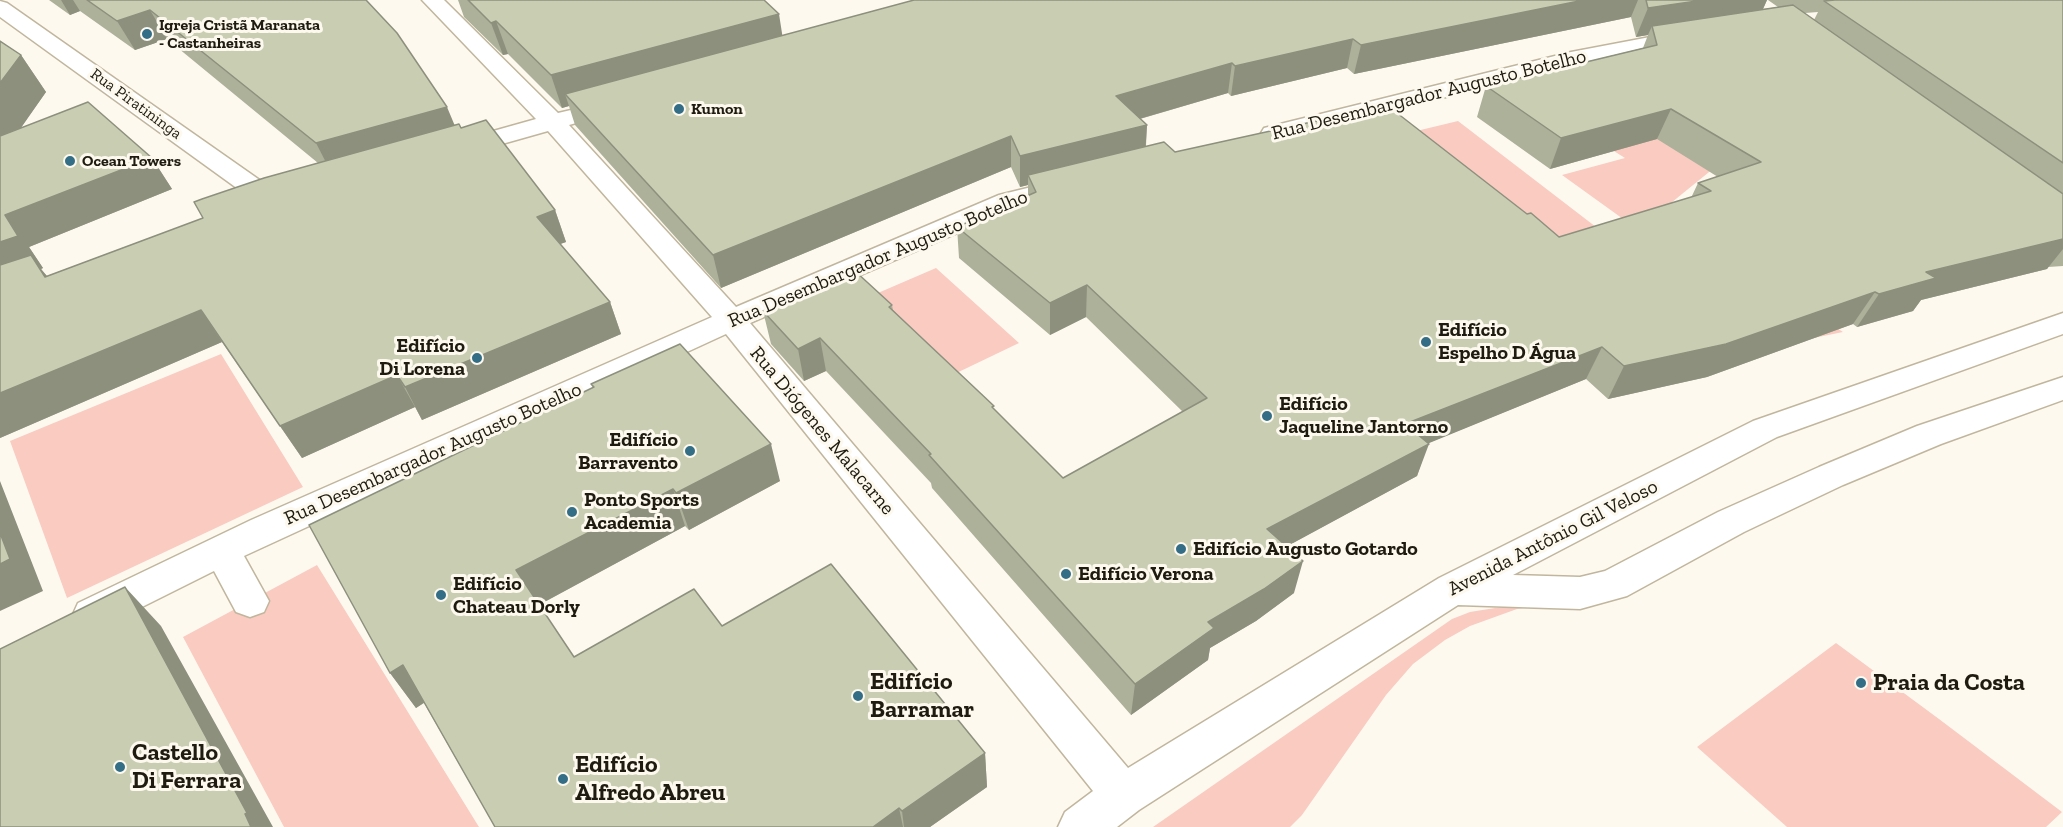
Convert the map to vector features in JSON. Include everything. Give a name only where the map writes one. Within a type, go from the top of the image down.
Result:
[{"type":"street","name":"Rua Diógenes Malacarne","points":[[432,0],[553,122],[731,320],[1123,795]]},
{"type":"street","name":"Rua Piratininga","points":[[0,7],[272,202]]},
{"type":"street","name":"Rua Desembargador Augusto Botelho","points":[[1244,141],[1571,59],[1713,33]]},
{"type":"street","points":[[429,157],[588,112]]},
{"type":"street","name":"Rua Desembargador Augusto Botelho","points":[[63,628],[221,550],[731,320],[1008,201],[1098,178]]},
{"type":"street","name":"Avenida Antônio Gil Veloso","points":[[1081,827],[1123,795],[1452,589],[1766,429],[2063,323]]},
{"type":"street","points":[[1452,589],[1580,592],[1614,585],[1731,522],[1831,476],[1929,435],[2063,388]]},
{"type":"street","points":[[221,550],[250,601]]},
{"type":"shaded area","points":[[1546,80],[1714,168],[1666,207],[1666,217],[1843,332],[1794,342],[1562,175],[1625,158],[1515,89]]},
{"type":"shaded area","points":[[1458,121],[1609,237],[1556,254],[1408,133]]},
{"type":"shaded area","points":[[936,268],[1019,343],[944,379],[864,299]]},
{"type":"shaded area","points":[[221,354],[303,487],[67,598],[10,441]]},
{"type":"shaded area","points":[[317,565],[479,827],[284,827],[183,637]]},
{"type":"shaded area","points":[[1539,606],[1517,609],[1470,626],[1445,640],[1413,664],[1386,695],[1302,815],[1290,827],[1153,827],[1452,619],[1470,612],[1495,608]]},
{"type":"shaded area","points":[[1836,643],[2062,812],[2046,827],[1787,827],[1697,747]]},
{"type":"building","points":[[87,0],[366,0],[397,33],[447,107],[316,143],[150,10],[117,21]]},
{"type":"building","points":[[468,0],[764,0],[779,14],[551,75],[496,21],[491,23]]},
{"type":"building","points":[[914,0],[1584,0],[1361,45],[1353,39],[1235,66],[1232,63],[1116,96],[1147,125],[1020,156],[1011,136],[713,255],[565,94]]},
{"type":"building","points":[[1646,0],[1704,0],[1648,8]]},
{"type":"building","points":[[2063,0],[2063,163],[1824,1]]},
{"type":"building","points":[[1793,5],[2063,194],[2063,239],[1926,272],[1936,278],[1879,294],[1875,292],[1726,344],[1624,366],[1602,347],[1405,424],[1429,444],[1267,529],[1303,561],[1264,589],[1208,622],[1214,628],[1135,684],[929,455],[931,454],[820,338],[798,349],[763,311],[855,271],[892,305],[889,307],[994,406],[992,407],[1063,478],[1207,398],[1087,285],[1050,303],[957,227],[1036,192],[1028,175],[1164,142],[1175,152],[1316,121],[1319,123],[1388,106],[1527,214],[1531,213],[1559,237],[1711,191],[1698,183],[1761,162],[1671,109],[1561,138],[1486,86],[1657,45],[1652,26]]},
{"type":"building","points":[[0,41],[21,55],[0,83]]},
{"type":"building","points":[[88,102],[152,158],[5,215],[18,236],[0,242],[0,136]]},
{"type":"building","points":[[486,120],[555,210],[537,217],[610,302],[405,387],[397,375],[280,426],[201,310],[0,393],[0,265],[31,255],[45,277],[203,218],[194,202],[202,199],[264,178],[459,124],[461,128]]},
{"type":"building","points":[[680,344],[771,444],[676,493],[673,489],[516,570],[574,657],[694,589],[722,626],[831,564],[985,753],[902,811],[899,808],[873,827],[495,827],[403,665],[390,673],[309,525],[594,387],[591,384]]},
{"type":"building","points":[[0,533],[10,559],[0,564]]},
{"type":"building","name":"Castello Di Ferrara","points":[[125,587],[247,813],[245,814],[251,827],[0,827],[0,649]]},
{"type":"place","name":"Igreja Cristã Maranata - Castanheiras","points":[[147,34]]},
{"type":"place","name":"Kumon","points":[[679,109]]},
{"type":"place","name":"Ocean Towers","points":[[70,161]]},
{"type":"place","name":"Edifício Espelho D Água","points":[[1426,342]]},
{"type":"place","name":"Edifício Di Lorena","points":[[477,358]]},
{"type":"place","name":"Edifício Jaqueline Jantorno","points":[[1267,416]]},
{"type":"place","name":"Edifício Barravento","points":[[690,451]]},
{"type":"place","name":"Ponto Sports Academia","points":[[572,512]]},
{"type":"place","name":"Edifício Augusto Gotardo","points":[[1181,549]]},
{"type":"place","name":"Edifício Verona","points":[[1066,574]]},
{"type":"place","name":"Edifício Chateau Dorly","points":[[441,595]]},
{"type":"place","name":"Praia da Costa","points":[[1861,683]]},
{"type":"place","name":"Edifício Barramar","points":[[858,696]]},
{"type":"place","name":"Castello Di Ferrara","points":[[120,767]]},
{"type":"place","name":"Edifício Alfredo Abreu","points":[[563,779]]}]
